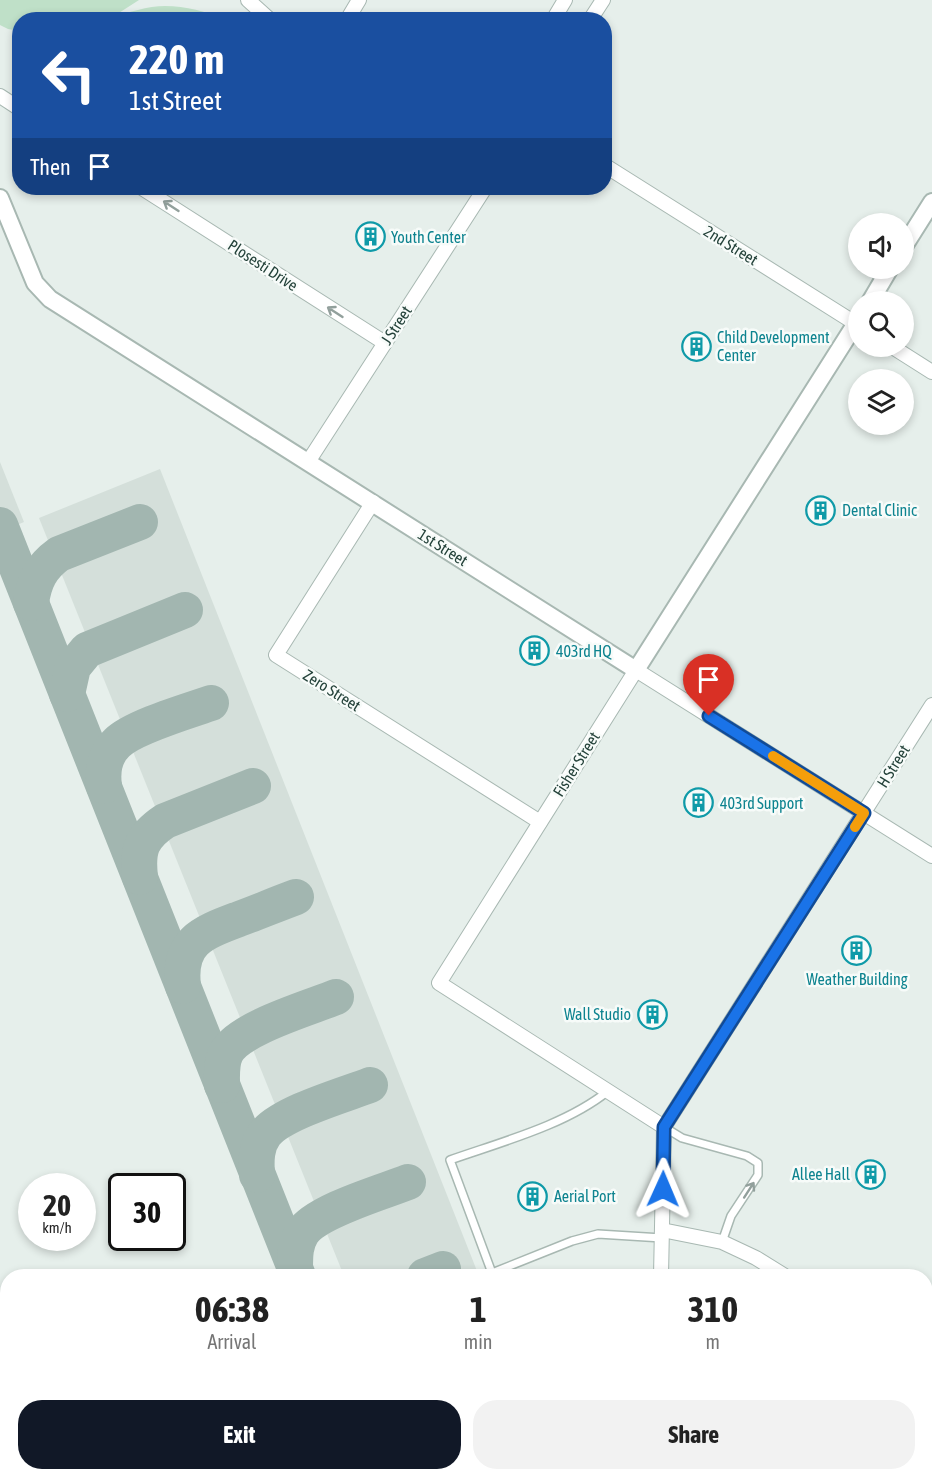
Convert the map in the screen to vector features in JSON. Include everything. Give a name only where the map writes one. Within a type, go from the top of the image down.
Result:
[{"type":"street","points":[[248,0],[261,12]]},
{"type":"street","name":"2nd Street","points":[[612,170],[848,317]]},
{"type":"street","name":"Plosesti Drive","points":[[153,195],[385,343]]},
{"type":"street","name":"J Street","points":[[308,462],[480,195]]},
{"type":"street","name":"1st Street","points":[[0,198],[35,283],[50,299],[932,856]]},
{"type":"street","points":[[914,231],[932,202]]},
{"type":"street","name":"Fisher Street","points":[[664,1127],[439,983],[848,337]]},
{"type":"street","points":[[908,357],[932,372]]},
{"type":"street","name":"Zero Street","points":[[373,502],[276,655],[540,822]]},
{"type":"street","name":"H Street","points":[[664,1127],[932,705]]},
{"type":"street","points":[[661,1269],[664,1127]]},
{"type":"street","points":[[662,1234],[722,1242],[774,1269]]},
{"type":"lane","points":[[491,1269],[450,1160],[558,1121],[593,1104],[608,1091]]},
{"type":"lane","points":[[664,1127],[682,1138],[747,1156],[758,1163],[758,1175],[731,1216],[722,1242]]},
{"type":"lane","points":[[502,1269],[598,1234],[662,1234]]},
{"type":"shaded area","points":[[0,462],[24,522],[0,532]]},
{"type":"shaded area","points":[[160,469],[476,1269],[341,1269],[39,518]]},
{"type":"green space","points":[[0,0],[139,0],[120,12],[12,12],[12,30],[0,25]]},
{"type":"green space","points":[[160,6],[204,12],[131,12]]},
{"type":"taxiway","points":[[31,603],[39,575],[59,554],[140,522]]},
{"type":"taxiway","points":[[0,525],[295,1269]]},
{"type":"taxiway","points":[[67,694],[73,667],[87,650],[185,610]]},
{"type":"taxiway","points":[[104,786],[107,757],[117,743],[135,731],[211,703]]},
{"type":"taxiway","points":[[140,877],[139,859],[142,845],[157,827],[165,821],[253,786]]},
{"type":"taxiway","points":[[183,986],[184,959],[195,941],[214,929],[296,897]]},
{"type":"taxiway","points":[[222,1085],[223,1061],[233,1044],[259,1027],[336,997]]},
{"type":"taxiway","points":[[257,1175],[258,1148],[265,1134],[273,1126],[298,1112],[370,1085]]},
{"type":"taxiway","points":[[295,1269],[298,1241],[310,1225],[335,1210],[408,1182]]},
{"type":"slow traffic","points":[[773,756],[864,813],[855,827]]},
{"type":"place","name":"Youth Center","points":[[370,237]]},
{"type":"place","name":"Child Development Center","points":[[696,346]]},
{"type":"place","name":"Dental Clinic","points":[[821,510]]},
{"type":"place","name":"403rd HQ","points":[[535,651]]},
{"type":"place","name":"403rd Support","points":[[699,803]]},
{"type":"place","name":"Weather Building","points":[[857,951]]},
{"type":"place","name":"Wall Studio","points":[[652,1014]]},
{"type":"place","name":"Allee Hall","points":[[871,1174]]},
{"type":"place","name":"Aerial Port","points":[[533,1196]]},
{"type":"route","points":[[663,1189],[664,1127],[864,813],[709,716]]}]
